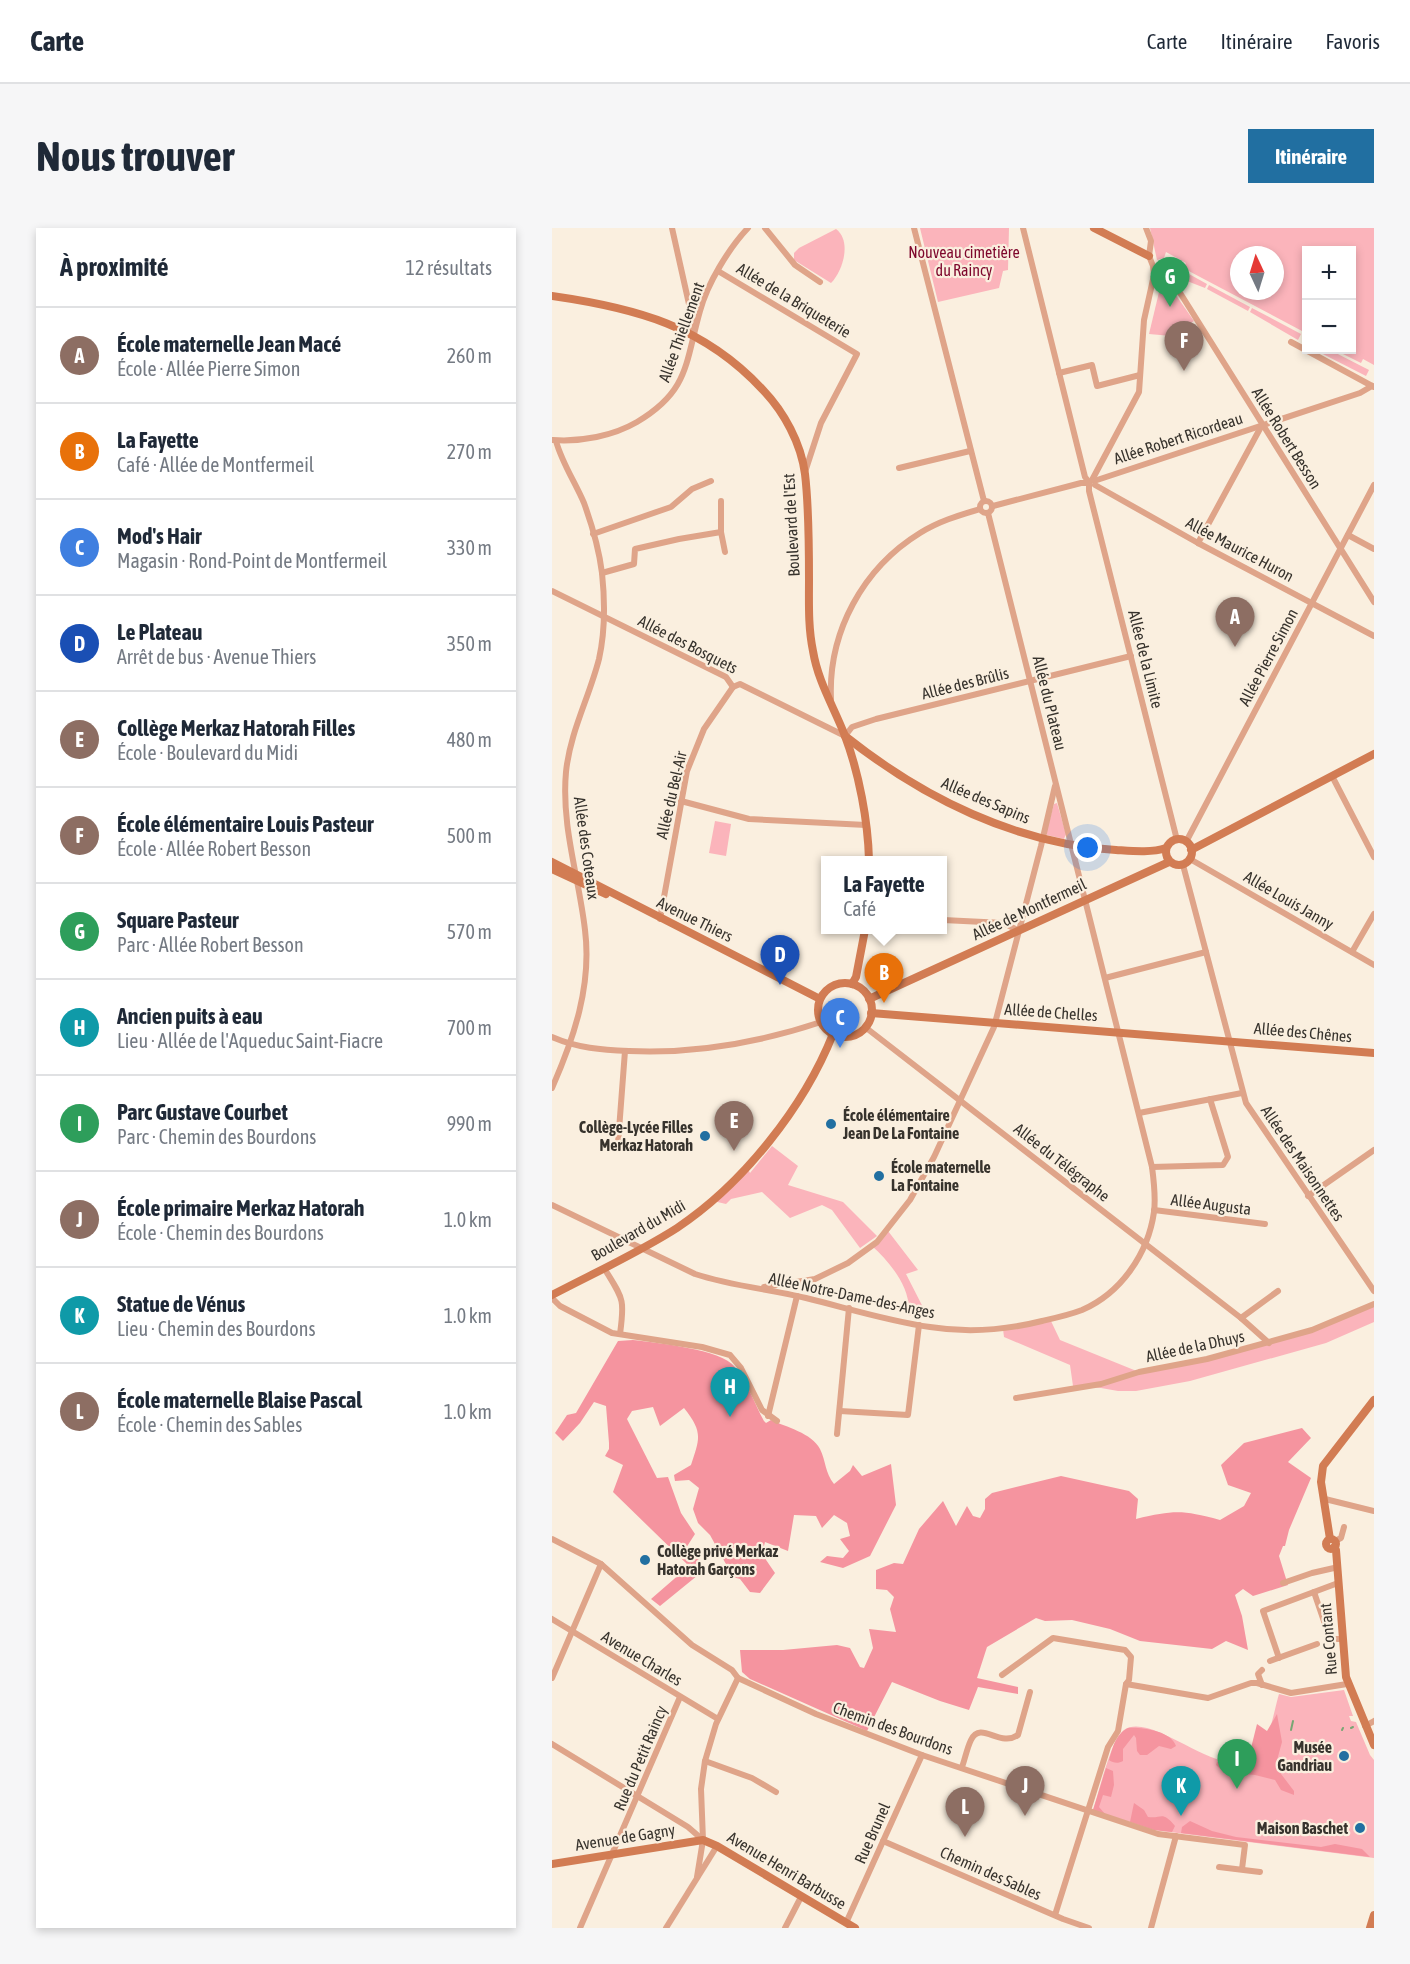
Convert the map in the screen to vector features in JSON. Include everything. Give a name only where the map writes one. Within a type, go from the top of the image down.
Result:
[{"type":"main road","points":[[1094,228],[1149,256]]},
{"type":"main road","name":"Boulevard de l'Est","points":[[552,296],[618,307],[694,334],[736,363],[773,400],[795,437],[805,472],[810,635],[817,672],[845,736],[853,766],[866,825],[869,856]]},
{"type":"main road","name":"Allée des Sapins","points":[[845,736],[895,773],[960,808],[1017,832],[1071,846],[1133,851],[1158,851],[1166,848]]},
{"type":"main road","points":[[853,766],[856,756],[868,754]]},
{"type":"main road","points":[[1188,858],[1182,841],[1170,842],[1166,848],[1169,862],[1176,865],[1374,754]]},
{"type":"main road","name":"Allée de Montfermeil","points":[[869,999],[1169,862]]},
{"type":"main road","name":"Avenue Thiers","points":[[554,869],[576,877],[593,889],[620,899],[820,999]]},
{"type":"main road","points":[[852,984],[856,977],[864,934]]},
{"type":"main road","points":[[852,984],[861,988],[869,999],[871,1013],[865,1027],[852,1036],[843,1037],[833,1034],[821,1022],[818,1015],[820,999],[834,985],[852,984]]},
{"type":"main road","name":"Allée de Chelles","points":[[871,1013],[1229,1041]]},
{"type":"main road","name":"Boulevard du Midi","points":[[552,1296],[677,1227],[709,1204],[747,1167],[776,1132],[808,1084],[833,1034]]},
{"type":"main road","name":"Allée des Chênes","points":[[1229,1041],[1374,1053]]},
{"type":"main road","name":"Rue Contant","points":[[1374,1400],[1323,1466],[1321,1482],[1332,1544],[1339,1639],[1347,1684],[1374,1745]]},
{"type":"main road","name":"Rue Contant","points":[[1327,1522],[1322,1512],[1317,1471],[1326,1455],[1347,1434]]},
{"type":"main road","name":"Rue Contant","points":[[1332,1544],[1336,1550],[1334,1584]]},
{"type":"main road","name":"Rue Contant","points":[[1365,1726],[1366,1735],[1374,1754]]},
{"type":"main road","name":"Avenue Henri Barbusse","points":[[703,1840],[717,1846],[855,1928]]},
{"type":"main road","name":"Avenue de Gagny","points":[[552,1864],[703,1840]]},
{"type":"main road","points":[[1370,1928],[1374,1915]]},
{"type":"street","points":[[672,228],[694,334]]},
{"type":"street","name":"Allée Thiellement","points":[[554,440],[581,440],[623,430],[659,408],[673,393],[691,352],[700,309],[730,250],[748,228]]},
{"type":"street","points":[[765,228],[795,265],[820,282]]},
{"type":"street","points":[[914,228],[984,501]]},
{"type":"street","name":"Allée de la Limite","points":[[1023,228],[1079,454],[1086,477],[1091,483],[1089,491],[1131,656],[1182,841]]},
{"type":"street","points":[[1091,483],[1139,392],[1144,320],[1154,275],[1154,266],[1149,256],[1151,241],[1146,228]]},
{"type":"street","name":"Allée de la Briqueterie","points":[[718,271],[857,354],[820,423],[805,472]]},
{"type":"street","name":"Allée Robert Besson","points":[[1177,288],[1374,602]]},
{"type":"street","points":[[1290,342],[1373,386]]},
{"type":"street","points":[[1059,373],[1092,365],[1097,386],[1140,375]]},
{"type":"street","name":"Allée Robert Ricordeau","points":[[993,506],[1082,483],[1091,483],[1360,393],[1373,386]]},
{"type":"street","points":[[1198,543],[1263,425]]},
{"type":"street","name":"Allée des Coteaux","points":[[552,1088],[570,1045],[583,993],[587,957],[586,933],[566,821],[566,773],[569,749],[599,658],[603,616],[602,573],[593,534],[583,502],[554,440]]},
{"type":"street","points":[[899,468],[970,451]]},
{"type":"street","points":[[593,534],[671,507],[692,489],[711,482]]},
{"type":"street","name":"Allée Maurice Huron","points":[[1091,483],[1198,543],[1374,636]]},
{"type":"street","name":"Allée Pierre Simon","points":[[1182,841],[1341,550],[1374,485]]},
{"type":"street","points":[[721,501],[721,532],[725,552]]},
{"type":"street","points":[[980,509],[984,513],[992,510],[993,506],[990,502],[984,501]]},
{"type":"street","points":[[980,509],[984,501]]},
{"type":"street","points":[[831,706],[831,671],[835,649],[852,604],[864,584],[893,553],[922,531],[980,509]]},
{"type":"street","name":"Allée du Plateau","points":[[988,513],[1085,899]]},
{"type":"street","points":[[602,573],[634,564],[635,549],[721,532]]},
{"type":"street","points":[[1348,535],[1374,549]]},
{"type":"street","name":"Allée des Bosquets","points":[[552,591],[726,677],[733,687],[740,684],[845,736]]},
{"type":"street","name":"Allée des Brûlis","points":[[845,736],[852,727],[876,719],[1131,656]]},
{"type":"street","name":"Allée du Bel-Air","points":[[660,919],[687,771],[704,729],[733,687]]},
{"type":"street","points":[[1332,776],[1374,856]]},
{"type":"street","points":[[754,1288],[788,1285],[815,1279],[848,1263],[877,1242],[910,1200],[934,1157],[995,1023],[1055,791],[1056,779]]},
{"type":"street","points":[[681,801],[749,819],[866,825]]},
{"type":"street","points":[[1050,804],[1056,801],[1062,806]]},
{"type":"street","points":[[1188,858],[1206,952],[1229,1041]]},
{"type":"street","name":"Allée Louis Janny","points":[[1188,858],[1374,965]]},
{"type":"street","name":"Allée Notre-Dame-des-Anges","points":[[552,1205],[695,1274],[719,1282],[796,1296],[919,1325],[971,1330],[1003,1329],[1080,1310],[1099,1301],[1117,1287],[1134,1264],[1149,1237],[1155,1192],[1152,1167],[1085,899]]},
{"type":"street","points":[[1352,952],[1374,914]]},
{"type":"street","points":[[947,920],[1004,923],[1018,931]]},
{"type":"street","points":[[1106,978],[1206,952]]},
{"type":"street","points":[[552,1037],[570,1045],[625,1051],[682,1051],[739,1045],[821,1022]]},
{"type":"street","name":"Allée du Télégraphe","points":[[865,1027],[1269,1342]]},
{"type":"street","name":"Allée des Maisonnettes","points":[[1229,1041],[1246,1103],[1374,1291]]},
{"type":"street","points":[[618,1143],[625,1051]]},
{"type":"street","points":[[1139,1113],[1242,1093]]},
{"type":"street","points":[[1152,1167],[1223,1165],[1228,1157],[1210,1098]]},
{"type":"street","points":[[1308,1196],[1374,1150]]},
{"type":"street","name":"Allée Augusta","points":[[1154,1210],[1265,1224]]},
{"type":"street","points":[[604,1268],[621,1295],[624,1306],[620,1334]]},
{"type":"street","points":[[1241,1318],[1278,1291]]},
{"type":"street","points":[[552,1296],[560,1306],[612,1333],[702,1347],[730,1355],[741,1368],[762,1410],[777,1421]]},
{"type":"street","points":[[768,1416],[796,1296]]},
{"type":"street","name":"Allée de la Dhuys","points":[[1016,1398],[1101,1384],[1139,1372],[1207,1359],[1312,1330],[1374,1304]]},
{"type":"street","points":[[837,1434],[849,1308]]},
{"type":"street","points":[[840,1411],[908,1415],[919,1325]]},
{"type":"street","points":[[1325,1499],[1374,1511]]},
{"type":"street","points":[[1332,1544],[1341,1538],[1344,1527]]},
{"type":"street","name":"Chemin des Bourdons","points":[[552,1539],[601,1564],[692,1646],[732,1671],[738,1678],[816,1714],[922,1755],[1158,1834],[1245,1845],[1242,1869]]},
{"type":"street","points":[[552,1678],[601,1564]]},
{"type":"street","points":[[1283,1583],[1334,1568]]},
{"type":"street","points":[[1279,1658],[1263,1611],[1334,1584]]},
{"type":"street","name":"Rue Contant","points":[[1314,1592],[1329,1636],[1339,1639]]},
{"type":"street","name":"Avenue Charles","points":[[552,1619],[718,1719]]},
{"type":"street","points":[[1002,1675],[1053,1638],[1125,1650],[1131,1657],[1129,1680],[1126,1684],[1118,1731],[1108,1747],[1055,1916]]},
{"type":"street","points":[[1270,1661],[1317,1644]]},
{"type":"street","points":[[1262,1671],[1258,1674],[1262,1685]]},
{"type":"street","points":[[697,1877],[703,1840],[701,1789],[705,1761],[718,1719],[738,1678]]},
{"type":"street","points":[[1126,1684],[1208,1698],[1251,1683],[1291,1693],[1347,1684]]},
{"type":"street","points":[[962,1767],[972,1738],[978,1732],[984,1731],[1002,1740],[1012,1739],[1018,1735],[1030,1692]]},
{"type":"street","name":"Rue du Petit Raincy","points":[[580,1928],[680,1697]]},
{"type":"street","points":[[1365,1726],[1374,1721]]},
{"type":"street","points":[[552,1744],[688,1827],[703,1840]]},
{"type":"street","name":"Rue Brunel","points":[[846,1923],[922,1755]]},
{"type":"street","points":[[705,1761],[752,1778],[776,1791]]},
{"type":"street","points":[[1151,1928],[1176,1836]]},
{"type":"street","name":"Chemin des Sables","points":[[883,1840],[1055,1916],[1089,1928]]},
{"type":"street","points":[[666,1928],[717,1846]]},
{"type":"street","points":[[1219,1867],[1260,1872]]},
{"type":"street","points":[[785,1928],[801,1897]]},
{"type":"street","points":[[1063,1928],[1066,1920]]},
{"type":"green space","name":"Nouveau cimetière du Raincy","points":[[920,228],[1009,228],[1008,270],[1003,271],[999,288],[938,302]]},
{"type":"green space","points":[[1150,228],[1374,228],[1374,365],[1363,359],[1361,363],[1343,354],[1356,354],[1356,246],[1302,246],[1302,331],[1243,300],[1284,300],[1284,246],[1230,246],[1230,293],[1183,268],[1186,263],[1166,252],[1164,258],[1157,260]]},
{"type":"green space","points":[[836,229],[841,234],[845,248],[842,264],[831,283],[794,260],[794,253],[799,248]]},
{"type":"green space","points":[[1180,269],[1207,284],[1205,288],[1177,280],[1176,270]]},
{"type":"green space","points":[[1164,285],[1173,291],[1194,321],[1171,336],[1149,334],[1160,288]]},
{"type":"green space","points":[[1209,285],[1230,296],[1230,300],[1237,300],[1250,307],[1248,311],[1207,289]]},
{"type":"green space","points":[[1252,308],[1301,334],[1298,340],[1250,312]]},
{"type":"green space","points":[[1323,354],[1338,354],[1369,370],[1366,376]]},
{"type":"green space","points":[[1057,803],[1066,834],[1064,839],[1047,835],[1054,804]]},
{"type":"green space","points":[[715,821],[731,824],[726,856],[709,853]]},
{"type":"green space","points":[[772,1146],[798,1166],[788,1185],[843,1202],[877,1236],[860,1248],[832,1210],[822,1205],[790,1218],[762,1192],[731,1199],[726,1204],[713,1201],[747,1167],[750,1173]]},
{"type":"green space","points":[[888,1231],[918,1270],[906,1274],[929,1319],[908,1315],[909,1306],[904,1286],[893,1268],[872,1246]]},
{"type":"green space","points":[[1374,1304],[1374,1322],[1326,1343],[1190,1381],[1136,1391],[1073,1386],[1070,1365],[1004,1337],[1003,1329],[1050,1319],[1060,1340],[1139,1372],[1188,1363],[1312,1330]]},
{"type":"green space","points":[[1344,1690],[1353,1716],[1349,1716],[1351,1721],[1356,1722],[1374,1760],[1374,1858],[1154,1830],[1093,1810],[1110,1755],[1119,1735],[1124,1730],[1136,1727],[1151,1729],[1203,1754],[1235,1763],[1250,1758],[1264,1742],[1271,1726],[1279,1694],[1291,1697]]},
{"type":"shaded area","points":[[633,1340],[703,1351],[728,1361],[743,1379],[766,1423],[771,1420],[791,1428],[816,1443],[834,1484],[850,1471],[853,1465],[862,1476],[891,1464],[896,1505],[870,1556],[843,1568],[820,1562],[827,1556],[843,1558],[849,1551],[840,1539],[850,1536],[847,1523],[834,1515],[822,1528],[816,1516],[794,1515],[788,1551],[765,1542],[762,1554],[775,1573],[760,1593],[750,1592],[740,1579],[733,1577],[710,1535],[698,1523],[693,1509],[699,1488],[689,1480],[675,1481],[674,1475],[691,1465],[698,1441],[697,1429],[690,1416],[684,1408],[660,1426],[653,1407],[632,1411],[627,1419],[657,1478],[668,1477],[681,1513],[695,1534],[686,1548],[700,1561],[703,1571],[660,1606],[651,1599],[689,1566],[613,1492],[623,1465],[605,1456],[609,1449],[606,1406],[594,1402],[580,1423],[563,1441],[555,1433],[567,1415],[576,1413],[618,1341]]},
{"type":"shaded area","points":[[1302,1428],[1311,1438],[1288,1462],[1311,1478],[1279,1556],[1288,1585],[1253,1596],[1243,1589],[1235,1595],[1242,1616],[1248,1650],[1226,1641],[1212,1649],[1140,1641],[1110,1629],[1072,1620],[1045,1621],[1036,1618],[987,1647],[977,1678],[1018,1687],[1018,1694],[978,1687],[969,1710],[892,1682],[867,1731],[750,1679],[742,1672],[740,1650],[783,1650],[837,1645],[850,1648],[860,1667],[864,1668],[873,1648],[869,1629],[896,1632],[890,1609],[894,1597],[887,1590],[876,1589],[876,1570],[894,1563],[903,1564],[919,1529],[943,1501],[956,1526],[967,1506],[973,1516],[980,1518],[985,1509],[985,1499],[992,1493],[1061,1476],[1129,1491],[1138,1499],[1136,1519],[1178,1512],[1220,1520],[1244,1506],[1251,1493],[1228,1485],[1221,1465],[1244,1443]]},
{"type":"shaded area","points":[[1277,1714],[1282,1742],[1276,1764],[1294,1791],[1294,1795],[1281,1790],[1275,1780],[1255,1775],[1227,1775],[1216,1765],[1217,1762],[1228,1764],[1248,1760],[1257,1724],[1267,1731]]},
{"type":"shaded area","points":[[1128,1728],[1148,1729],[1162,1733],[1176,1746],[1171,1749],[1159,1746],[1147,1755],[1140,1755],[1134,1735],[1123,1749],[1123,1761],[1112,1762],[1109,1760],[1115,1742]]},
{"type":"shaded area","points":[[1106,1768],[1113,1771],[1114,1785],[1111,1797],[1103,1795],[1099,1807],[1105,1814],[1093,1810]]},
{"type":"shaded area","points":[[1134,1803],[1144,1810],[1148,1817],[1167,1818],[1175,1826],[1172,1832],[1154,1830],[1130,1822]]},
{"type":"shaded area","points":[[1190,1821],[1212,1831],[1236,1837],[1321,1847],[1335,1844],[1362,1849],[1370,1857],[1181,1833],[1182,1827]]},
{"type":"waterway","points":[[1291,1730],[1293,1721]]},
{"type":"place","name":"Square Pasteur","points":[[1170,307]]},
{"type":"place","name":"École élémentaire Louis Pasteur","points":[[1184,371]]},
{"type":"place","name":"École maternelle Jean Macé","points":[[1235,647]]},
{"type":"place","name":"Le Plateau","points":[[780,985]]},
{"type":"place","name":"La Fayette","points":[[884,1003]]},
{"type":"place","name":"Mod's Hair","points":[[840,1048]]},
{"type":"place","name":"École élémentaire Jean De La Fontaine","points":[[831,1124]]},
{"type":"place","name":"Collège-Lycée Filles Merkaz Hatorah","points":[[705,1136]]},
{"type":"place","name":"Collège Merkaz Hatorah Filles","points":[[734,1151]]},
{"type":"place","name":"École maternelle La Fontaine","points":[[879,1176]]},
{"type":"place","name":"Ancien puits à eau","points":[[730,1417]]},
{"type":"place","name":"Collège privé Merkaz Hatorah Garçons","points":[[645,1560]]},
{"type":"place","name":"Musée Gandriau","points":[[1344,1756]]},
{"type":"place","name":"Parc Gustave Courbet","points":[[1237,1789]]},
{"type":"place","name":"École primaire Merkaz Hatorah","points":[[1025,1816]]},
{"type":"place","name":"Statue de Vénus","points":[[1181,1816]]},
{"type":"place","name":"Maison Baschet","points":[[1360,1828]]},
{"type":"place","name":"École maternelle Blaise Pascal","points":[[965,1837]]}]
